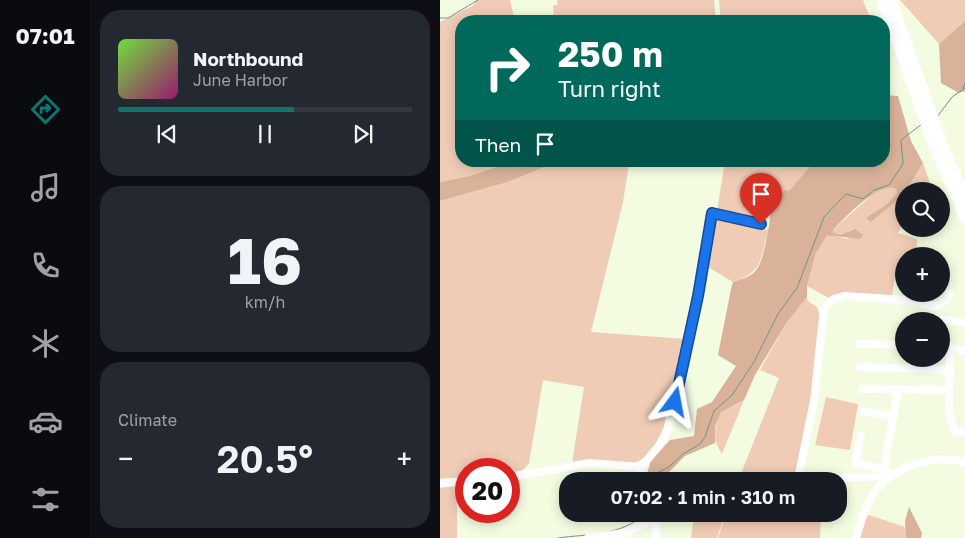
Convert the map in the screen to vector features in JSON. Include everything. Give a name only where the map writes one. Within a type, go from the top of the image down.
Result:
[{"type":"highway","points":[[882,0],[888,15]]},
{"type":"highway","points":[[891,0],[920,96]]},
{"type":"highway","points":[[890,20],[965,218]]},
{"type":"highway","points":[[937,142],[965,198]]},
{"type":"street","points":[[641,472],[641,467],[659,446],[667,431],[698,296],[712,213],[758,224],[763,222]]},
{"type":"street","points":[[799,472],[814,401],[824,308],[834,299],[844,296],[895,299]]},
{"type":"street","points":[[914,302],[935,307],[946,302]]},
{"type":"street","points":[[950,321],[965,323]]},
{"type":"street","points":[[860,344],[895,345]]},
{"type":"street","points":[[950,346],[965,351]]},
{"type":"street","points":[[860,367],[950,370],[949,411],[954,430],[965,432]]},
{"type":"street","points":[[862,389],[949,390]]},
{"type":"street","points":[[884,469],[898,389]]},
{"type":"street","points":[[863,410],[894,416]]},
{"type":"street","points":[[861,436],[855,463],[884,469],[891,476]]},
{"type":"street","points":[[856,538],[871,498],[891,476],[904,468],[943,458],[965,463]]},
{"type":"street","points":[[520,475],[589,463],[641,467]]},
{"type":"street","points":[[847,479],[891,476]]},
{"type":"street","points":[[440,484],[455,482]]},
{"type":"street","points":[[588,538],[624,533],[642,522]]},
{"type":"street","points":[[654,522],[655,538]]},
{"type":"shaded area","points":[[476,0],[510,0],[514,15],[455,15],[455,167],[496,167],[473,175],[440,182],[440,22],[474,5]]},
{"type":"shaded area","points":[[557,0],[714,0],[715,15],[554,15],[553,6],[558,4]]},
{"type":"shaded area","points":[[719,0],[863,0],[869,15],[720,15]]},
{"type":"shaded area","points":[[900,0],[965,0],[965,21],[939,44]]},
{"type":"shaded area","points":[[965,21],[965,91],[959,93],[941,83],[939,44]]},
{"type":"shaded area","points":[[890,95],[898,96],[911,141],[923,163],[911,182],[895,182],[895,189],[881,190],[872,195],[845,217],[833,230],[833,233],[842,234],[855,229],[863,235],[860,239],[827,235],[816,253],[807,286],[807,297],[787,322],[755,375],[744,400],[721,412],[715,427],[715,443],[685,456],[669,472],[648,472],[651,460],[670,440],[694,436],[697,409],[712,402],[736,366],[718,355],[731,289],[733,282],[752,274],[760,264],[767,237],[772,201],[784,190],[789,191],[810,167],[890,167]]},
{"type":"shaded area","points":[[923,163],[930,182],[911,182]]},
{"type":"shaded area","points":[[496,167],[544,167],[508,182],[440,201],[440,182],[473,175]]},
{"type":"shaded area","points":[[544,167],[629,167],[623,202],[591,332],[685,339],[675,389],[664,427],[656,443],[646,456],[634,463],[572,463],[584,387],[543,380],[529,463],[523,470],[520,471],[520,458],[455,458],[455,478],[440,480],[440,201],[508,182]]},
{"type":"shaded area","points":[[724,167],[810,167],[789,192],[784,190],[775,196],[754,222],[717,211]]},
{"type":"shaded area","points":[[888,187],[895,189],[895,195],[887,204],[867,217],[871,222],[895,202],[895,237],[917,239],[917,247],[895,247],[895,276],[892,297],[829,298],[807,286],[816,253],[827,234],[848,239],[852,229],[846,233],[833,233],[833,230],[875,192]]},
{"type":"shaded area","points":[[895,195],[895,202],[871,222],[867,219],[867,217],[887,204]]},
{"type":"shaded area","points":[[718,217],[769,230],[762,256],[756,268],[743,278],[733,282],[705,265],[715,218]]},
{"type":"shaded area","points":[[806,297],[809,302],[817,307],[820,316],[817,366],[796,472],[742,472],[779,378],[760,370],[787,322]]},
{"type":"shaded area","points":[[826,397],[858,404],[850,450],[815,445]]},
{"type":"shaded area","points":[[744,400],[722,454],[715,438],[721,412]]},
{"type":"shaded area","points":[[455,486],[457,538],[440,538],[440,488]]},
{"type":"shaded area","points":[[909,507],[922,533],[921,538],[906,538],[905,521]]},
{"type":"shaded area","points":[[866,514],[905,527],[906,538],[858,538]]},
{"type":"shaded area","points":[[693,522],[722,522],[717,538],[691,538]]},
{"type":"shaded area","points":[[723,522],[821,522],[820,538],[718,538]]},
{"type":"waterway","points":[[440,18],[448,18],[478,0]]},
{"type":"waterway","points":[[963,88],[965,83]]},
{"type":"waterway","points":[[937,117],[952,97],[965,88]]},
{"type":"waterway","points":[[659,472],[669,467],[683,454],[700,444],[705,437],[714,411],[732,395],[754,362],[778,314],[797,288],[824,217],[846,194],[863,199],[874,190],[889,185],[903,164],[901,140],[922,124]]},
{"type":"waterway","points":[[558,538],[604,533],[633,522]]},
{"type":"route","points":[[675,402],[698,296],[712,213],[761,224]]}]
